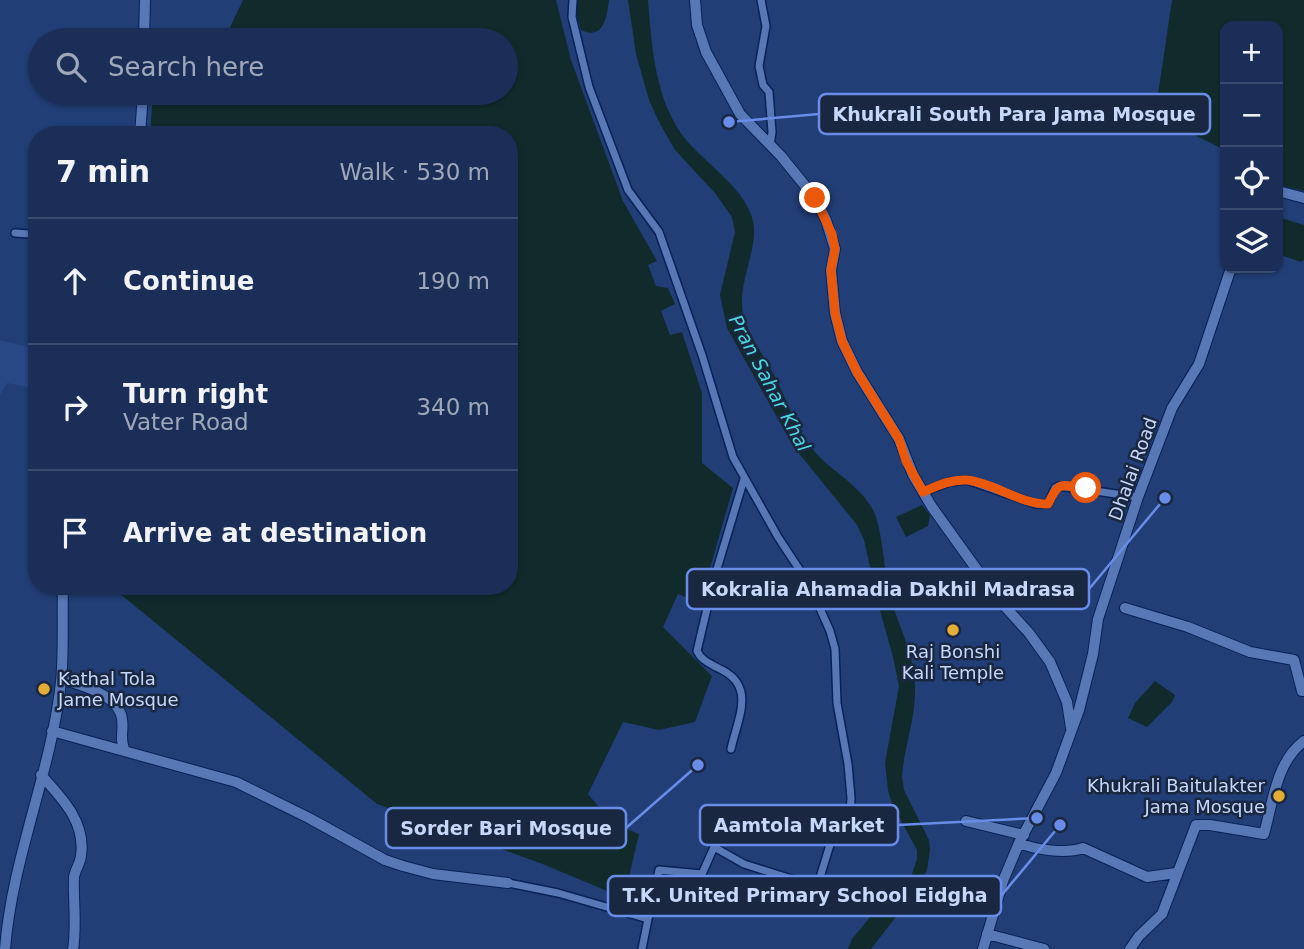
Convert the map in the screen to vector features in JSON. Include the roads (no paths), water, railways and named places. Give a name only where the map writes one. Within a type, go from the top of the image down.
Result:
[{"type":"street","points":[[144,28],[145,0]]},
{"type":"street","points":[[573,0],[572,17],[589,87],[628,190],[659,232],[702,355],[733,457],[818,604],[835,649],[837,703],[849,764],[849,833],[833,835],[817,887],[744,864],[714,847],[702,874],[659,870],[642,949]]},
{"type":"street","points":[[695,0],[698,25],[716,71],[740,114],[815,198],[826,220],[835,249],[831,270],[835,313],[842,341],[857,372],[899,439],[906,461],[949,532],[1050,662],[1067,702],[1071,728]]},
{"type":"street","points":[[761,0],[766,26],[759,66],[763,85],[769,92],[771,146]]},
{"type":"street","points":[[141,126],[142,105]]},
{"type":"street","points":[[1283,192],[1304,198]]},
{"type":"street","points":[[15,233],[28,234]]},
{"type":"street","name":"Dhalai Road","points":[[983,949],[1003,881],[1021,839],[1056,773],[1079,710],[1093,654],[1098,619],[1138,497],[1172,408],[1199,364],[1229,273]]},
{"type":"street","points":[[731,749],[741,713],[742,694],[736,679],[728,672],[708,663],[699,656],[697,650],[744,479]]},
{"type":"street","points":[[923,492],[949,482],[967,480],[1037,504],[1048,504],[1055,488],[1059,486],[1138,497]]},
{"type":"street","points":[[5,949],[19,866],[61,682],[63,595]]},
{"type":"street","points":[[1125,608],[1188,627],[1250,652],[1294,660],[1304,691]]},
{"type":"street","points":[[65,680],[106,697],[120,708],[121,742],[125,751]]},
{"type":"street","points":[[52,730],[236,782],[394,863],[433,874],[558,893],[648,919]]},
{"type":"street","points":[[1130,949],[1139,936],[1162,914],[1196,825],[1264,834],[1280,772],[1294,748],[1304,741]]},
{"type":"street","points":[[41,775],[71,809],[78,830],[81,856],[74,874],[76,911],[73,949]]},
{"type":"street","points":[[965,821],[1021,839],[1033,849],[1072,852],[1083,848],[1147,877],[1176,873]]},
{"type":"street","points":[[988,934],[1044,949]]},
{"type":"water","points":[[243,0],[556,0],[571,60],[623,201],[657,261],[648,265],[656,286],[668,288],[675,304],[661,311],[670,335],[682,332],[702,393],[702,463],[733,488],[700,603],[678,594],[663,627],[712,676],[695,722],[659,730],[623,722],[588,794],[612,823],[639,834],[624,898],[540,863],[377,804],[121,595],[518,595],[518,126],[151,126],[152,105],[518,105],[518,28],[230,28]]},
{"type":"water","points":[[577,0],[609,0],[603,25],[599,30],[589,33],[581,30],[577,17]]},
{"type":"water","name":"Pran Sahar Khal","points":[[628,0],[648,0],[657,74],[676,126],[695,150],[738,192],[750,212],[754,237],[742,293],[742,307],[749,330],[803,436],[822,459],[854,486],[868,502],[877,519],[889,590],[915,679],[913,713],[902,776],[904,790],[929,840],[930,850],[927,870],[916,891],[871,949],[848,949],[852,939],[876,910],[909,883],[917,859],[917,850],[892,804],[888,790],[885,763],[899,686],[864,540],[857,525],[793,446],[727,328],[720,295],[735,232],[732,217],[714,192],[675,150],[658,120],[649,100],[636,54]]},
{"type":"water","points":[[1172,0],[1304,0],[1304,191],[1283,186],[1283,21],[1220,21],[1220,148],[1156,116]]},
{"type":"water","points":[[1283,219],[1304,225],[1304,260],[1301,262],[1283,256]]},
{"type":"water","points":[[922,505],[930,515],[928,526],[906,537],[896,517]]},
{"type":"water","points":[[1155,681],[1175,695],[1172,702],[1147,727],[1128,718],[1135,703]]},
{"type":"place","name":"Khukrali South Para Jama Mosque","points":[[729,122]]},
{"type":"place","name":"Kokralia Ahamadia Dakhil Madrasa","points":[[1165,498]]},
{"type":"place","name":"Raj Bonshi Kali Temple","points":[[953,630]]},
{"type":"place","name":"Kathal Tola Jame Mosque","points":[[44,689]]},
{"type":"place","name":"Sorder Bari Mosque","points":[[698,765]]},
{"type":"place","name":"Khukrali Baitulakter Jama Mosque","points":[[1279,796]]},
{"type":"place","name":"Aamtola Market","points":[[1037,818]]},
{"type":"place","name":"T.K. United Primary School Eidgha","points":[[1060,825]]}]
